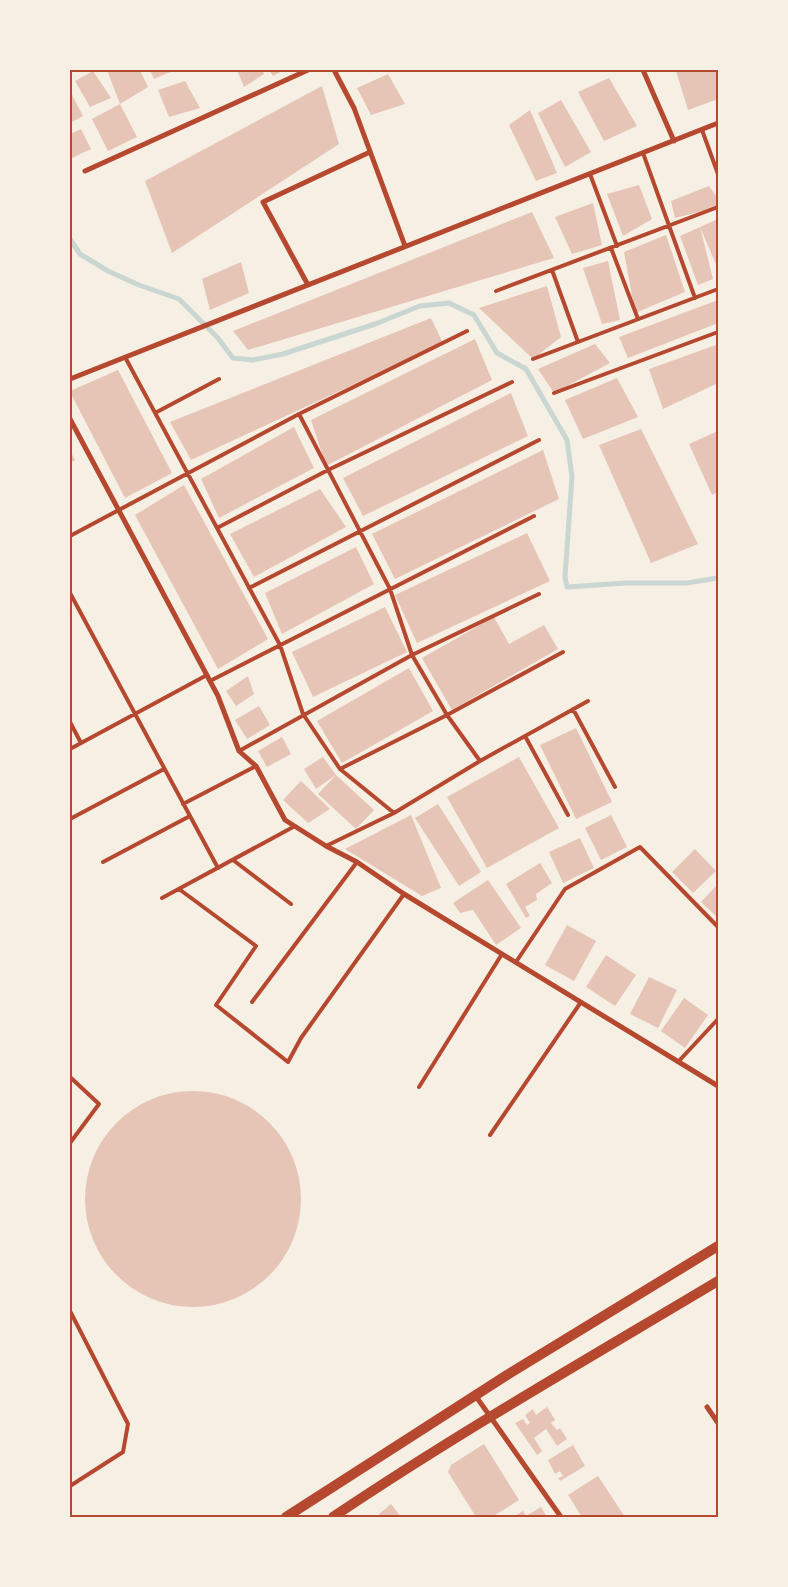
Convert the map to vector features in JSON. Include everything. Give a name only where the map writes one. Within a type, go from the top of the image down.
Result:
[{"type":"main road","points":[[286,1517],[475,1395],[718,1246]]},
{"type":"main road","points":[[333,1517],[396,1474],[490,1416],[718,1281]]},
{"type":"street","points":[[85,171],[308,70]]},
{"type":"street","points":[[334,70],[354,108],[405,246]]},
{"type":"street","points":[[643,70],[674,141]]},
{"type":"street","points":[[70,378],[718,123]]},
{"type":"street","points":[[308,284],[263,202],[370,152]]},
{"type":"street","points":[[70,419],[218,696],[239,751],[256,766],[285,820],[326,846],[357,862],[404,894],[718,1086]]},
{"type":"street","points":[[475,1395],[561,1517]]},
{"type":"street","points":[[707,1407],[718,1423]]},
{"type":"lane","points":[[702,130],[718,174]]},
{"type":"lane","points":[[643,153],[695,298]]},
{"type":"lane","points":[[590,174],[617,246]]},
{"type":"lane","points":[[496,291],[718,207]]},
{"type":"lane","points":[[611,248],[638,319]]},
{"type":"lane","points":[[552,270],[578,342]]},
{"type":"lane","points":[[533,359],[718,289]]},
{"type":"lane","points":[[70,536],[299,414],[467,331]]},
{"type":"lane","points":[[554,393],[718,332]]},
{"type":"lane","points":[[125,357],[280,645],[303,714],[340,769],[394,813]]},
{"type":"lane","points":[[155,413],[219,379]]},
{"type":"lane","points":[[217,528],[328,470],[512,382]]},
{"type":"lane","points":[[299,414],[390,589],[412,655],[446,715],[480,760]]},
{"type":"lane","points":[[249,588],[539,440]]},
{"type":"lane","points":[[210,681],[534,516]]},
{"type":"lane","points":[[70,593],[218,868]]},
{"type":"lane","points":[[239,751],[412,655],[539,594]]},
{"type":"lane","points":[[340,769],[563,652]]},
{"type":"lane","points":[[70,750],[207,675]]},
{"type":"lane","points":[[326,846],[394,813],[480,760],[588,701]]},
{"type":"lane","points":[[573,709],[614,787]]},
{"type":"lane","points":[[70,722],[81,743]]},
{"type":"lane","points":[[524,736],[568,815]]},
{"type":"lane","points":[[183,804],[256,766]]},
{"type":"lane","points":[[70,819],[164,768]]},
{"type":"lane","points":[[103,862],[190,816]]},
{"type":"lane","points":[[162,898],[295,826]]},
{"type":"lane","points":[[516,962],[565,889],[640,847],[718,926]]},
{"type":"lane","points":[[233,860],[291,904]]},
{"type":"lane","points":[[252,1002],[357,862]]},
{"type":"lane","points":[[179,889],[256,946],[216,1005],[288,1062],[301,1038],[404,894]]},
{"type":"lane","points":[[419,1088],[502,954]]},
{"type":"lane","points":[[490,1136],[581,1002]]},
{"type":"lane","points":[[678,1062],[718,1020]]},
{"type":"lane","points":[[70,1077],[99,1104],[70,1143]]},
{"type":"lane","points":[[70,1310],[128,1424],[123,1452],[70,1486]]},
{"type":"building","points":[[107,70],[140,70],[148,87],[120,104]]},
{"type":"building","points":[[150,70],[175,70],[154,79]]},
{"type":"building","points":[[237,70],[262,70],[264,74],[244,87]]},
{"type":"building","points":[[269,70],[284,70],[273,76]]},
{"type":"building","points":[[716,70],[718,76],[718,99],[688,110],[676,71]]},
{"type":"building","points":[[93,71],[111,98],[90,107],[75,81]]},
{"type":"building","points":[[388,74],[405,104],[371,115],[357,88]]},
{"type":"building","points":[[609,78],[637,126],[604,141],[578,92]]},
{"type":"building","points":[[185,81],[200,108],[169,117],[158,90]]},
{"type":"building","points":[[322,86],[339,144],[172,253],[145,181]]},
{"type":"building","points":[[70,91],[83,116],[70,123]]},
{"type":"building","points":[[561,100],[591,152],[565,167],[538,113]]},
{"type":"building","points":[[120,104],[137,137],[108,151],[92,119]]},
{"type":"building","points":[[530,110],[557,173],[536,181],[509,125]]},
{"type":"building","points":[[81,129],[91,149],[70,159],[70,134]]},
{"type":"building","points":[[639,185],[652,219],[623,236],[607,194]]},
{"type":"building","points":[[709,186],[718,199],[718,207],[675,218],[671,201]]},
{"type":"building","points":[[593,203],[602,245],[572,254],[555,217]]},
{"type":"building","points":[[532,212],[554,258],[248,350],[233,331]]},
{"type":"building","points":[[718,219],[718,269],[700,227]]},
{"type":"building","points":[[700,227],[713,279],[698,285],[680,236]]},
{"type":"building","points":[[666,235],[685,292],[635,313],[624,252]]},
{"type":"building","points":[[608,261],[620,320],[602,324],[583,268]]},
{"type":"building","points":[[241,262],[249,293],[210,310],[202,279]]},
{"type":"building","points":[[547,286],[561,337],[533,359],[479,308]]},
{"type":"building","points":[[718,300],[718,323],[628,358],[619,337]]},
{"type":"building","points":[[431,318],[443,343],[191,460],[170,422]]},
{"type":"building","points":[[475,339],[492,380],[326,466],[311,420]]},
{"type":"building","points":[[595,344],[610,363],[554,393],[538,369]]},
{"type":"building","points":[[716,345],[718,353],[718,383],[663,409],[649,369]]},
{"type":"building","points":[[118,370],[172,473],[125,498],[70,392]]},
{"type":"building","points":[[617,378],[638,417],[583,439],[565,400]]},
{"type":"building","points":[[511,393],[528,436],[363,516],[343,478]]},
{"type":"building","points":[[294,427],[314,468],[219,518],[201,479]]},
{"type":"building","points":[[641,429],[698,544],[651,563],[599,445]]},
{"type":"building","points":[[718,431],[718,492],[712,495],[689,444]]},
{"type":"building","points":[[543,450],[559,499],[395,579],[372,534]]},
{"type":"building","points":[[70,451],[75,460],[70,463]]},
{"type":"building","points":[[184,485],[268,639],[218,669],[135,515]]},
{"type":"building","points":[[320,489],[346,527],[254,577],[230,534]]},
{"type":"building","points":[[527,533],[550,581],[417,643],[395,595]]},
{"type":"building","points":[[356,547],[374,584],[282,634],[265,593]]},
{"type":"building","points":[[385,607],[407,652],[313,697],[292,652]]},
{"type":"building","points":[[494,617],[509,644],[544,625],[558,649],[452,710],[422,658]]},
{"type":"building","points":[[409,668],[433,711],[342,763],[317,721]]},
{"type":"building","points":[[248,676],[254,694],[236,706],[226,691]]},
{"type":"building","points":[[259,706],[270,725],[247,739],[235,720]]},
{"type":"building","points":[[576,728],[612,802],[576,819],[540,745]]},
{"type":"building","points":[[282,737],[291,754],[267,767],[258,751]]},
{"type":"building","points":[[323,757],[336,775],[316,789],[304,769]]},
{"type":"building","points":[[519,757],[559,828],[487,868],[447,797]]},
{"type":"building","points":[[336,775],[374,810],[356,829],[318,794]]},
{"type":"building","points":[[301,781],[330,809],[308,823],[283,800]]},
{"type":"building","points":[[438,804],[481,872],[459,886],[415,818]]},
{"type":"building","points":[[411,815],[441,888],[422,896],[345,849]]},
{"type":"building","points":[[611,815],[627,847],[601,860],[585,828]]},
{"type":"building","points":[[580,838],[594,868],[563,883],[549,852]]},
{"type":"building","points":[[695,849],[716,871],[693,893],[672,872]]},
{"type":"building","points":[[540,863],[552,883],[536,894],[537,900],[525,907],[530,916],[526,918],[506,884]]},
{"type":"building","points":[[488,880],[521,928],[496,945],[473,910],[460,913],[453,903]]},
{"type":"building","points":[[718,884],[718,918],[701,902]]},
{"type":"building","points":[[567,925],[596,941],[574,981],[545,965]]},
{"type":"building","points":[[606,955],[636,975],[615,1006],[586,987]]},
{"type":"building","points":[[649,977],[677,990],[658,1028],[630,1014]]},
{"type":"building","points":[[684,998],[708,1015],[685,1048],[661,1031]]},
{"type":"building","points":[[193,1091],[214,1093],[234,1099],[253,1109],[276,1130],[293,1158],[299,1178],[301,1199],[299,1220],[293,1240],[283,1259],[262,1282],[234,1299],[214,1305],[193,1307],[172,1305],[152,1299],[133,1289],[110,1268],[93,1240],[87,1220],[85,1199],[87,1178],[93,1158],[103,1139],[124,1116],[152,1099],[172,1093]]},
{"type":"building","points":[[547,1407],[555,1420],[551,1423],[557,1430],[560,1428],[567,1439],[557,1446],[546,1429],[534,1438],[542,1451],[537,1455],[515,1423],[523,1419],[527,1425],[530,1423],[525,1415],[533,1409],[536,1415]]},
{"type":"building","points":[[484,1444],[519,1500],[492,1517],[476,1517],[448,1472],[451,1465]]},
{"type":"building","points":[[573,1445],[585,1466],[560,1481],[558,1478],[563,1476],[560,1471],[555,1474],[548,1460]]},
{"type":"building","points":[[598,1476],[625,1517],[582,1517],[568,1495]]},
{"type":"building","points":[[391,1504],[401,1517],[381,1517],[379,1514]]},
{"type":"building","points":[[541,1507],[547,1517],[513,1517],[523,1511],[526,1516]]},
{"type":"waterway","points":[[70,239],[80,254],[108,271],[139,285],[179,299],[217,337],[233,358],[253,360],[283,354],[375,324],[420,306],[449,303],[474,315],[497,353],[526,369],[567,440],[572,477],[565,577],[567,587],[626,583],[687,583],[718,578]]}]
